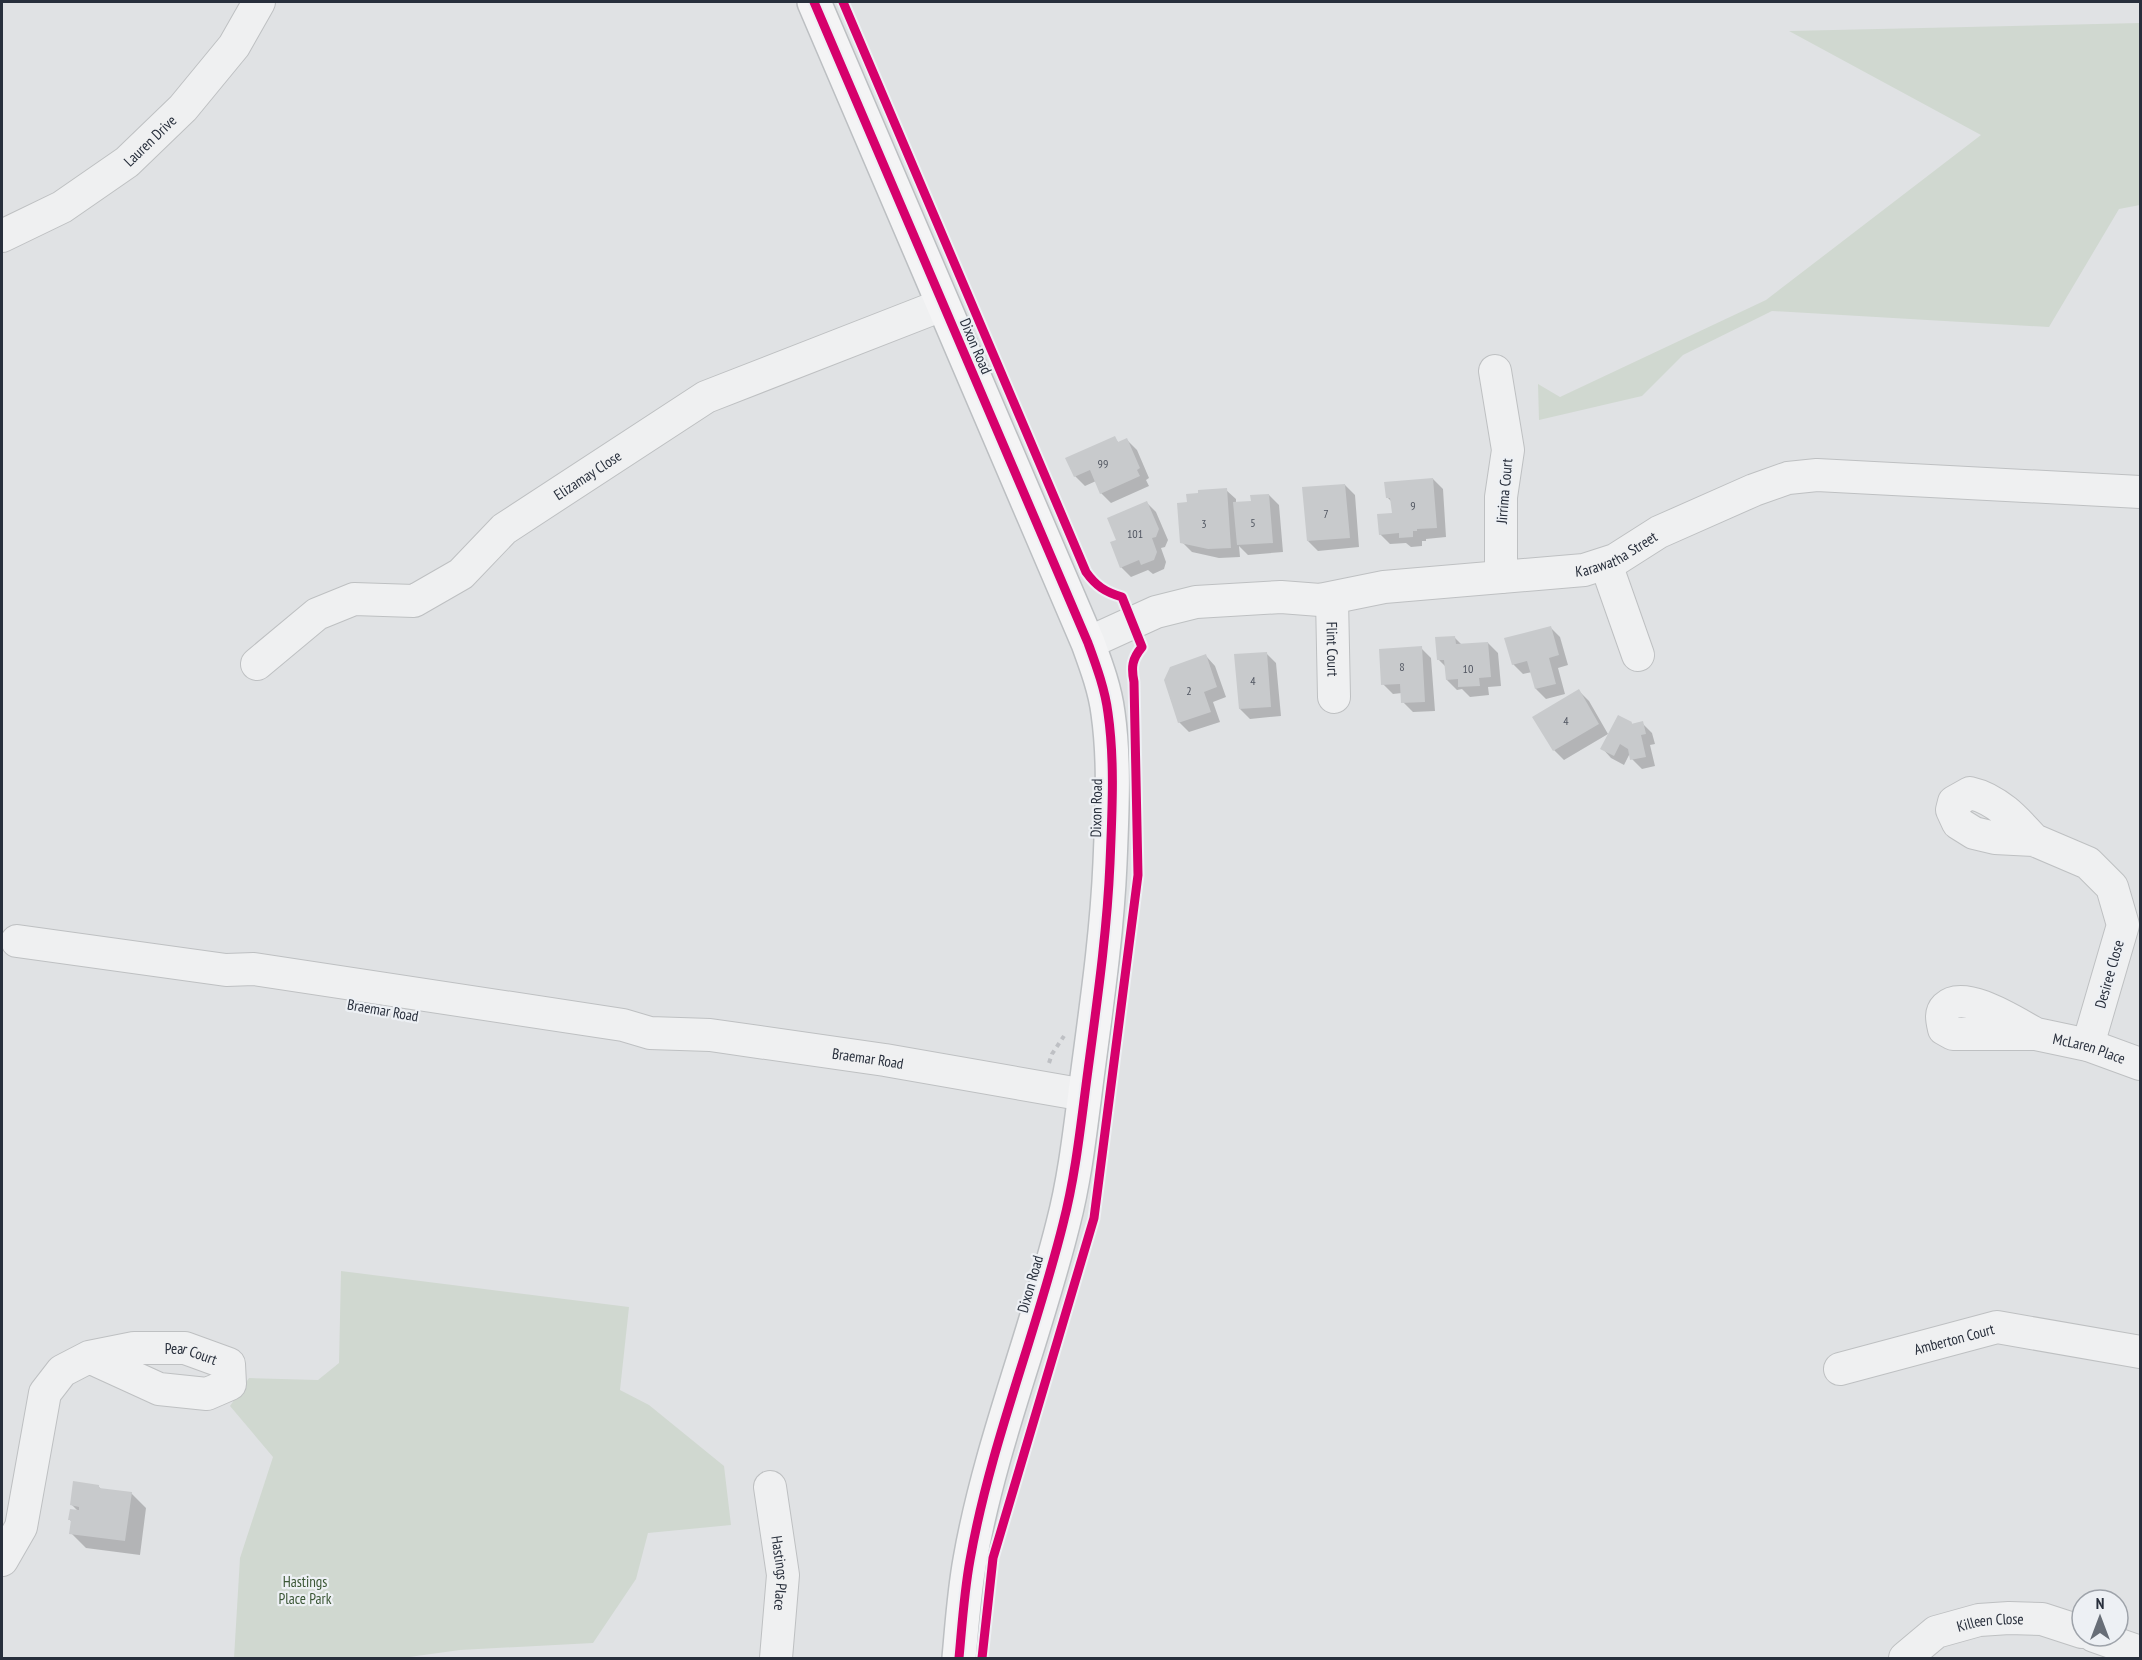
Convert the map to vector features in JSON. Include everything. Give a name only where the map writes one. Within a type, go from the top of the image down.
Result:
[{"type":"main road","name":"Dixon Road","points":[[814,2],[1088,643],[1098,669],[1108,712],[1113,783],[1109,892],[1101,973],[1076,1160],[1063,1224],[981,1507],[970,1560],[959,1659]]},
{"type":"street","name":"Lauren Drive","points":[[2,236],[62,207],[127,162],[183,108],[234,46],[259,2]]},
{"type":"street","name":"Elizamay Close","points":[[257,664],[317,614],[354,599],[414,601],[461,574],[504,529],[706,397],[942,305]]},
{"type":"street","name":"Jirrima Court","points":[[1495,371],[1508,450],[1501,497],[1501,577]]},
{"type":"street","name":"Karawatha Street","points":[[1088,643],[1156,612],[1196,602],[1281,597],[1332,599],[1375,588],[1568,572],[1606,564],[1659,532],[1754,490],[1788,478],[1817,475],[2140,492]]},
{"type":"street","points":[[1606,564],[1638,655]]},
{"type":"street","name":"Flint Court","points":[[1332,599],[1334,698]]},
{"type":"street","name":"Desiree Close","points":[[2034,840],[2088,863],[2112,888],[2123,925],[2088,1045]]},
{"type":"street","name":"Braemar Road","points":[[17,941],[226,970],[254,969],[623,1025],[650,1033],[710,1035],[885,1060],[1084,1095]]},
{"type":"street","name":"McLaren Place","points":[[2036,1034],[2088,1045],[2140,1064]]},
{"type":"street","name":"Amberton Court","points":[[1840,1369],[1997,1327],[2140,1352]]},
{"type":"street","points":[[2,1560],[21,1527],[45,1393],[62,1371],[89,1357]]},
{"type":"street","name":"Hastings Place","points":[[770,1487],[783,1575],[776,1659]]},
{"type":"street","name":"Killeen Close","points":[[1897,1658],[1936,1632],[1978,1620],[2042,1619],[2070,1628]]},
{"type":"path","points":[[1048,1067],[1052,1054],[1062,1042],[1066,1032]]},
{"type":"green space","points":[[2140,23],[2140,205],[2119,209],[2049,327],[1772,311],[1683,355],[1642,396],[1539,420],[1538,384],[1560,397],[1766,300],[1981,135],[1789,31]]},
{"type":"green space","name":"Hastings Place Park","points":[[341,1271],[629,1307],[620,1390],[649,1405],[724,1466],[731,1525],[648,1533],[636,1579],[593,1643],[460,1650],[402,1658],[234,1658],[240,1558],[273,1457],[230,1406],[249,1378],[318,1380],[339,1363]]},
{"type":"building","points":[[1115,436],[1118,442],[1127,438],[1140,468],[1137,470],[1140,476],[1100,494],[1090,470],[1074,477],[1065,458]]},
{"type":"building","points":[[1433,478],[1437,528],[1417,529],[1413,531],[1413,537],[1399,538],[1399,533],[1379,535],[1377,514],[1392,513],[1390,498],[1386,498],[1384,482]]},
{"type":"building","points":[[1345,484],[1350,538],[1307,541],[1302,487]]},
{"type":"building","points":[[1227,488],[1231,548],[1208,549],[1180,543],[1177,503],[1187,502],[1186,494],[1198,493],[1198,490]]},
{"type":"building","points":[[1269,494],[1273,543],[1237,545],[1233,502],[1251,501],[1250,495]]},
{"type":"building","points":[[1147,501],[1159,529],[1156,537],[1152,538],[1157,552],[1154,560],[1141,565],[1139,560],[1120,568],[1110,542],[1116,540],[1107,518]]},
{"type":"building","points":[[1551,626],[1559,655],[1549,658],[1556,684],[1535,689],[1527,661],[1512,665],[1504,638]]},
{"type":"building","points":[[1455,636],[1456,644],[1488,642],[1491,677],[1479,678],[1480,686],[1458,687],[1458,679],[1446,680],[1444,660],[1437,660],[1435,637]]},
{"type":"building","points":[[1422,646],[1425,702],[1401,703],[1400,684],[1381,685],[1379,649]]},
{"type":"building","points":[[1267,652],[1271,707],[1239,709],[1234,654]]},
{"type":"building","points":[[1206,654],[1217,687],[1204,692],[1211,712],[1178,723],[1164,680],[1170,667]]},
{"type":"building","points":[[1579,689],[1599,724],[1553,751],[1532,717]]},
{"type":"building","points":[[1618,715],[1632,722],[1631,724],[1643,721],[1646,734],[1641,735],[1646,757],[1630,760],[1628,749],[1620,744],[1614,756],[1600,749]]},
{"type":"building","points":[[73,1481],[99,1485],[99,1488],[132,1492],[125,1541],[69,1534],[70,1509],[79,1510],[79,1507],[70,1505]]},
{"type":"cycle path","points":[[814,2],[1088,643],[1105,695],[1110,731],[1112,806],[1107,915],[1075,1167],[1052,1266],[1001,1433],[979,1517],[966,1585],[959,1658]]},
{"type":"cycle path","points":[[843,2],[1086,572],[1101,588],[1122,597],[1142,647],[1134,659],[1133,667],[1138,875],[1094,1218],[993,1558],[982,1658]]}]
